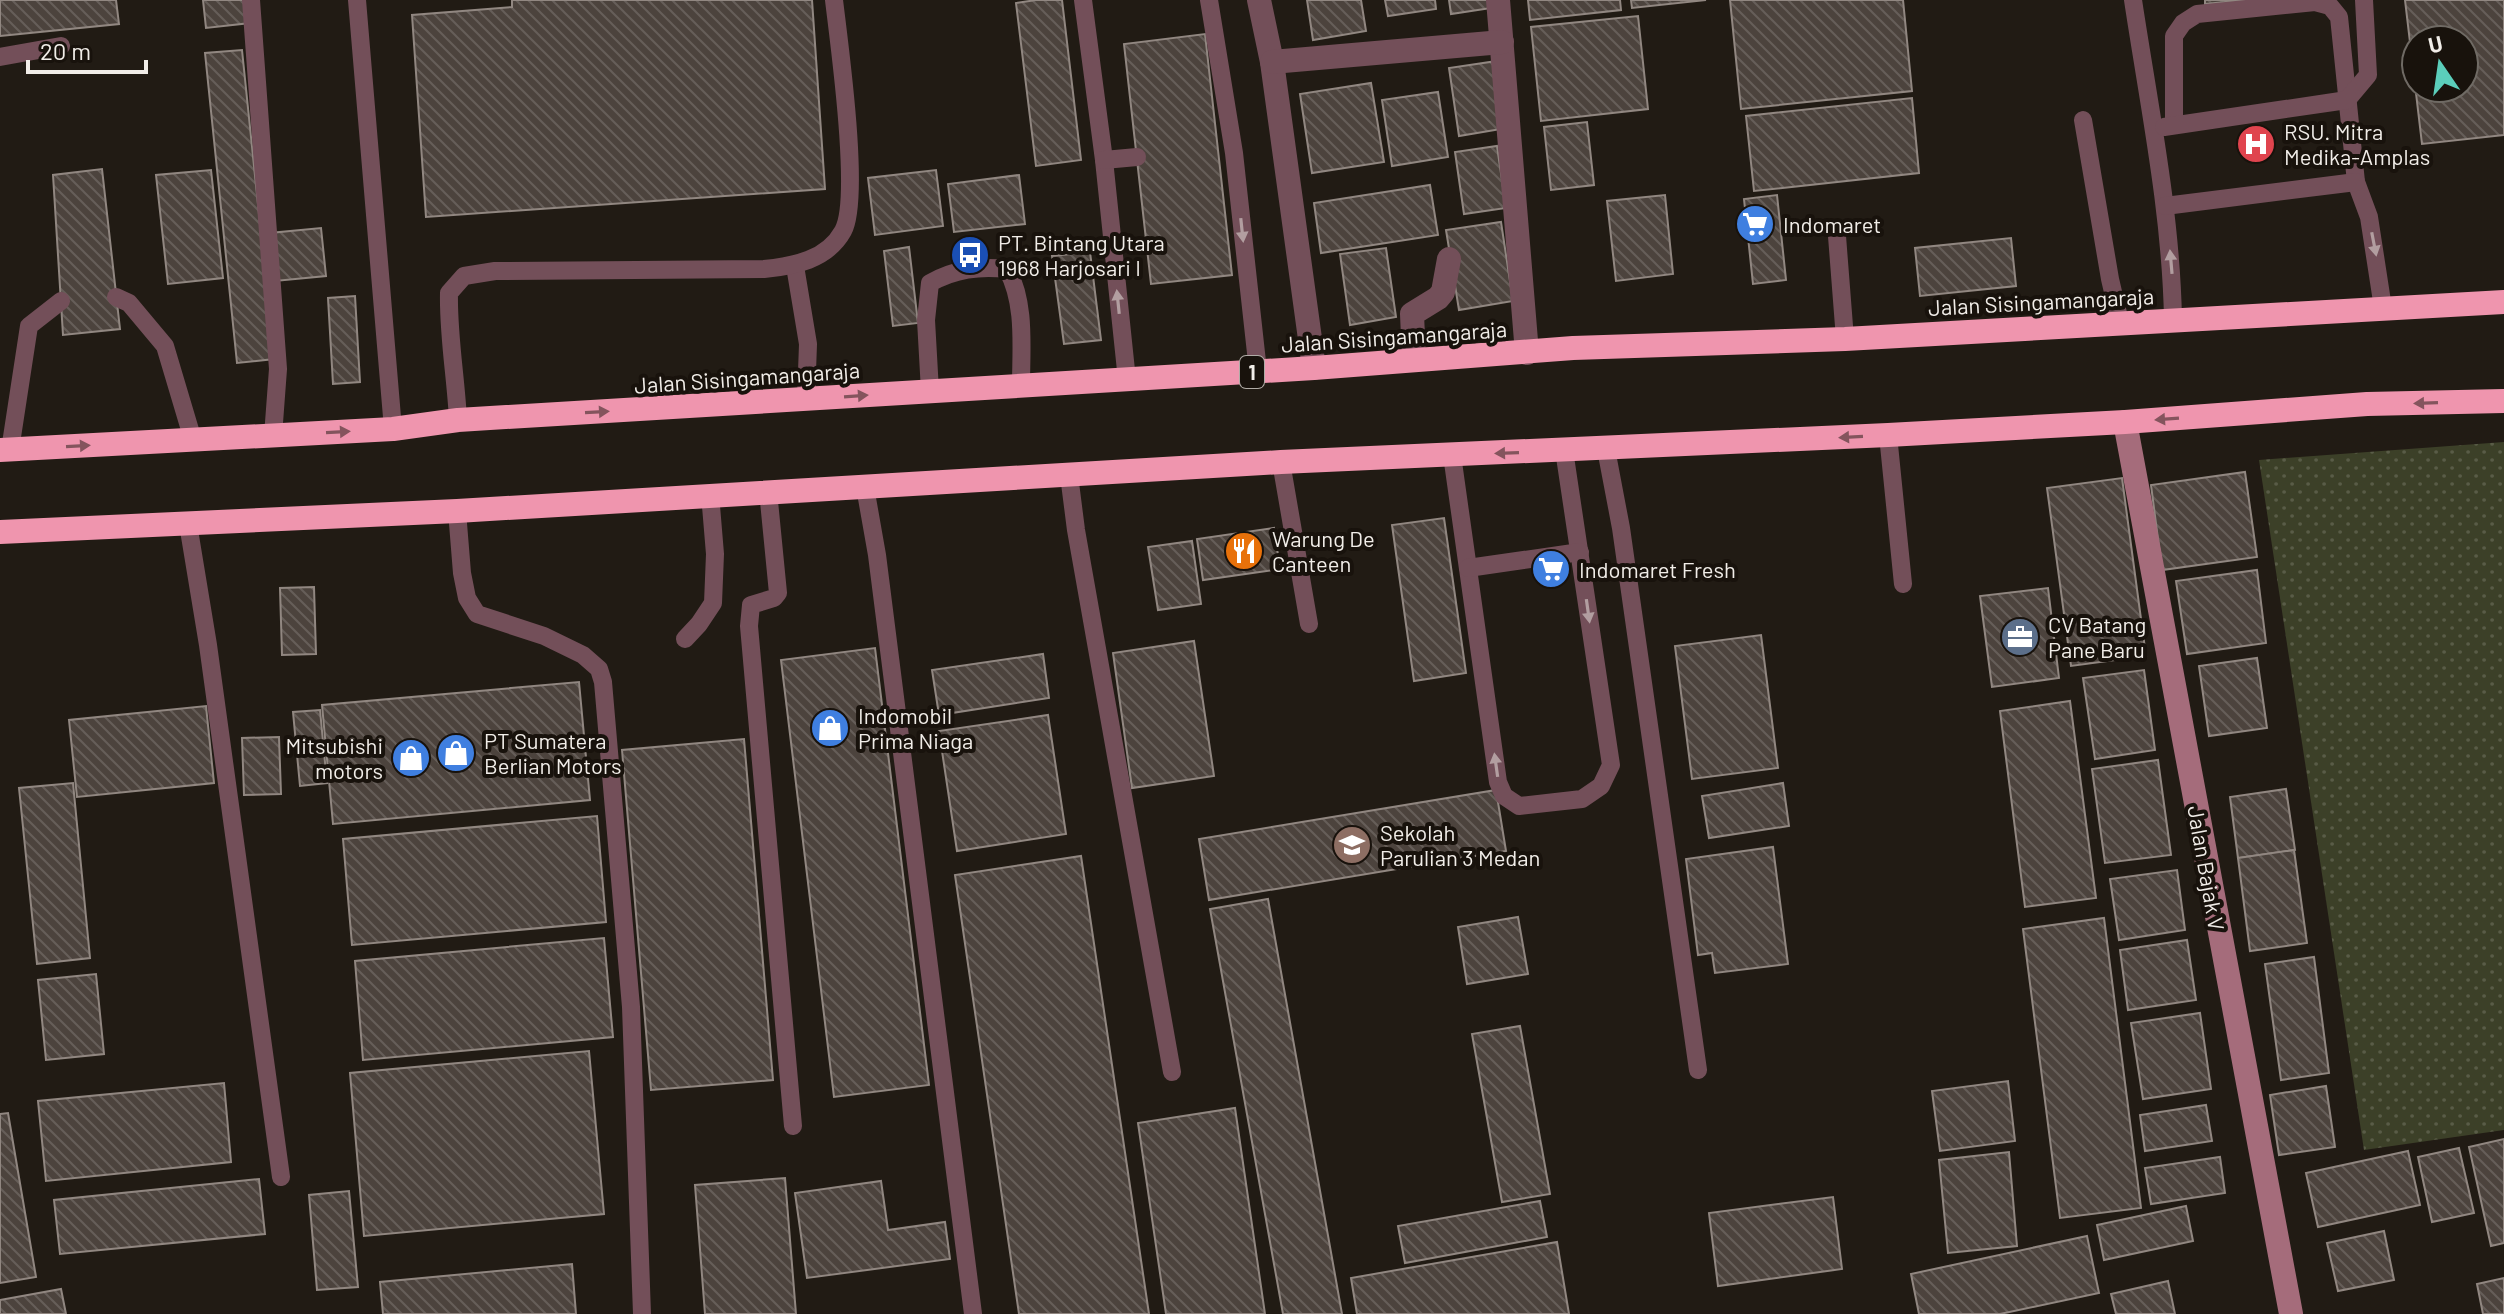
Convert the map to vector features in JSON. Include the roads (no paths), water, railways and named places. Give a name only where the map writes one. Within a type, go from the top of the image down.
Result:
[{"type":"highway","name":"Jalan Sisingamangaraja","points":[[5,450],[393,429],[458,420],[1314,368],[1573,348],[1845,339],[2504,302]]},
{"type":"highway","points":[[0,532],[457,511],[1281,462],[1888,435],[2367,404],[2504,401]]},
{"type":"street","points":[[1259,0],[1272,62],[1314,368]]},
{"type":"street","points":[[1498,0],[1527,353]]},
{"type":"street","points":[[1272,62],[1502,42]]},
{"type":"street","points":[[1414,359],[1412,314],[1443,292],[1449,259]]},
{"type":"street","name":"Jalan Bajak V","points":[[2125,422],[2291,1314]]},
{"type":"lane","points":[[251,0],[278,369],[273,436]]},
{"type":"lane","points":[[357,0],[393,429]]},
{"type":"lane","points":[[458,420],[448,316],[449,293],[464,276],[495,271],[764,269],[795,266],[827,251],[844,230],[851,195],[834,0]]},
{"type":"lane","points":[[1083,0],[1104,160],[1127,380]]},
{"type":"lane","points":[[1209,0],[1226,153],[1258,371]]},
{"type":"lane","points":[[2133,0],[2165,206],[2173,319]]},
{"type":"lane","points":[[2153,128],[2347,100],[2368,75],[2364,0]]},
{"type":"lane","points":[[2174,125],[2174,36],[2183,23],[2197,14],[2315,2],[2330,6],[2339,17],[2356,182],[2369,217],[2383,308]]},
{"type":"lane","points":[[0,57],[61,46]]},
{"type":"lane","points":[[2083,120],[2120,322]]},
{"type":"lane","points":[[1104,160],[1137,157]]},
{"type":"lane","points":[[2165,206],[2356,182]]},
{"type":"lane","points":[[1837,236],[1845,339]]},
{"type":"lane","points":[[795,266],[808,344],[806,399]]},
{"type":"lane","points":[[930,391],[926,320],[930,283],[951,272],[994,268],[1007,269],[1014,281],[1021,324],[1021,386]]},
{"type":"lane","points":[[116,297],[129,303],[165,346],[193,440]]},
{"type":"lane","points":[[5,450],[29,326],[61,301]]},
{"type":"lane","points":[[1888,435],[1903,584]]},
{"type":"lane","points":[[1606,449],[1621,528],[1698,1070]]},
{"type":"lane","points":[[1452,455],[1498,782],[1504,796],[1519,806],[1582,799],[1601,786],[1611,765],[1564,450]]},
{"type":"lane","points":[[1281,462],[1309,624]]},
{"type":"lane","points":[[1069,475],[1076,530],[1172,1072]]},
{"type":"lane","points":[[865,487],[879,571],[973,1314]]},
{"type":"lane","points":[[768,491],[778,593],[774,598],[751,605],[749,626],[793,1126]]},
{"type":"lane","points":[[685,639],[713,603],[715,554],[710,494]]},
{"type":"lane","points":[[457,511],[462,573],[467,598],[477,614],[544,636],[583,655],[599,669],[603,682],[631,1007],[642,1314]]},
{"type":"lane","points":[[188,524],[208,645],[281,1177]]},
{"type":"lane","points":[[1468,568],[1580,552]]},
{"type":"place","name":"RSU. Mitra Medika-Amplas","points":[[2256,144]]},
{"type":"place","name":"Indomaret","points":[[1755,224]]},
{"type":"place","name":"PT. Bintang Utara 1968 Harjosari I","points":[[970,255]]},
{"type":"place","name":"Warung De Canteen","points":[[1244,551]]},
{"type":"place","name":"Indomaret Fresh","points":[[1551,569]]},
{"type":"place","name":"CV Batang Pane Baru","points":[[2020,637]]},
{"type":"place","name":"Indomobil Prima Niaga","points":[[830,728]]},
{"type":"place","name":"PT Sumatera Berlian Motors","points":[[456,753]]},
{"type":"place","name":"Mitsubishi motors","points":[[411,758]]},
{"type":"place","name":"Sekolah Parulian 3 Medan","points":[[1352,845]]}]
